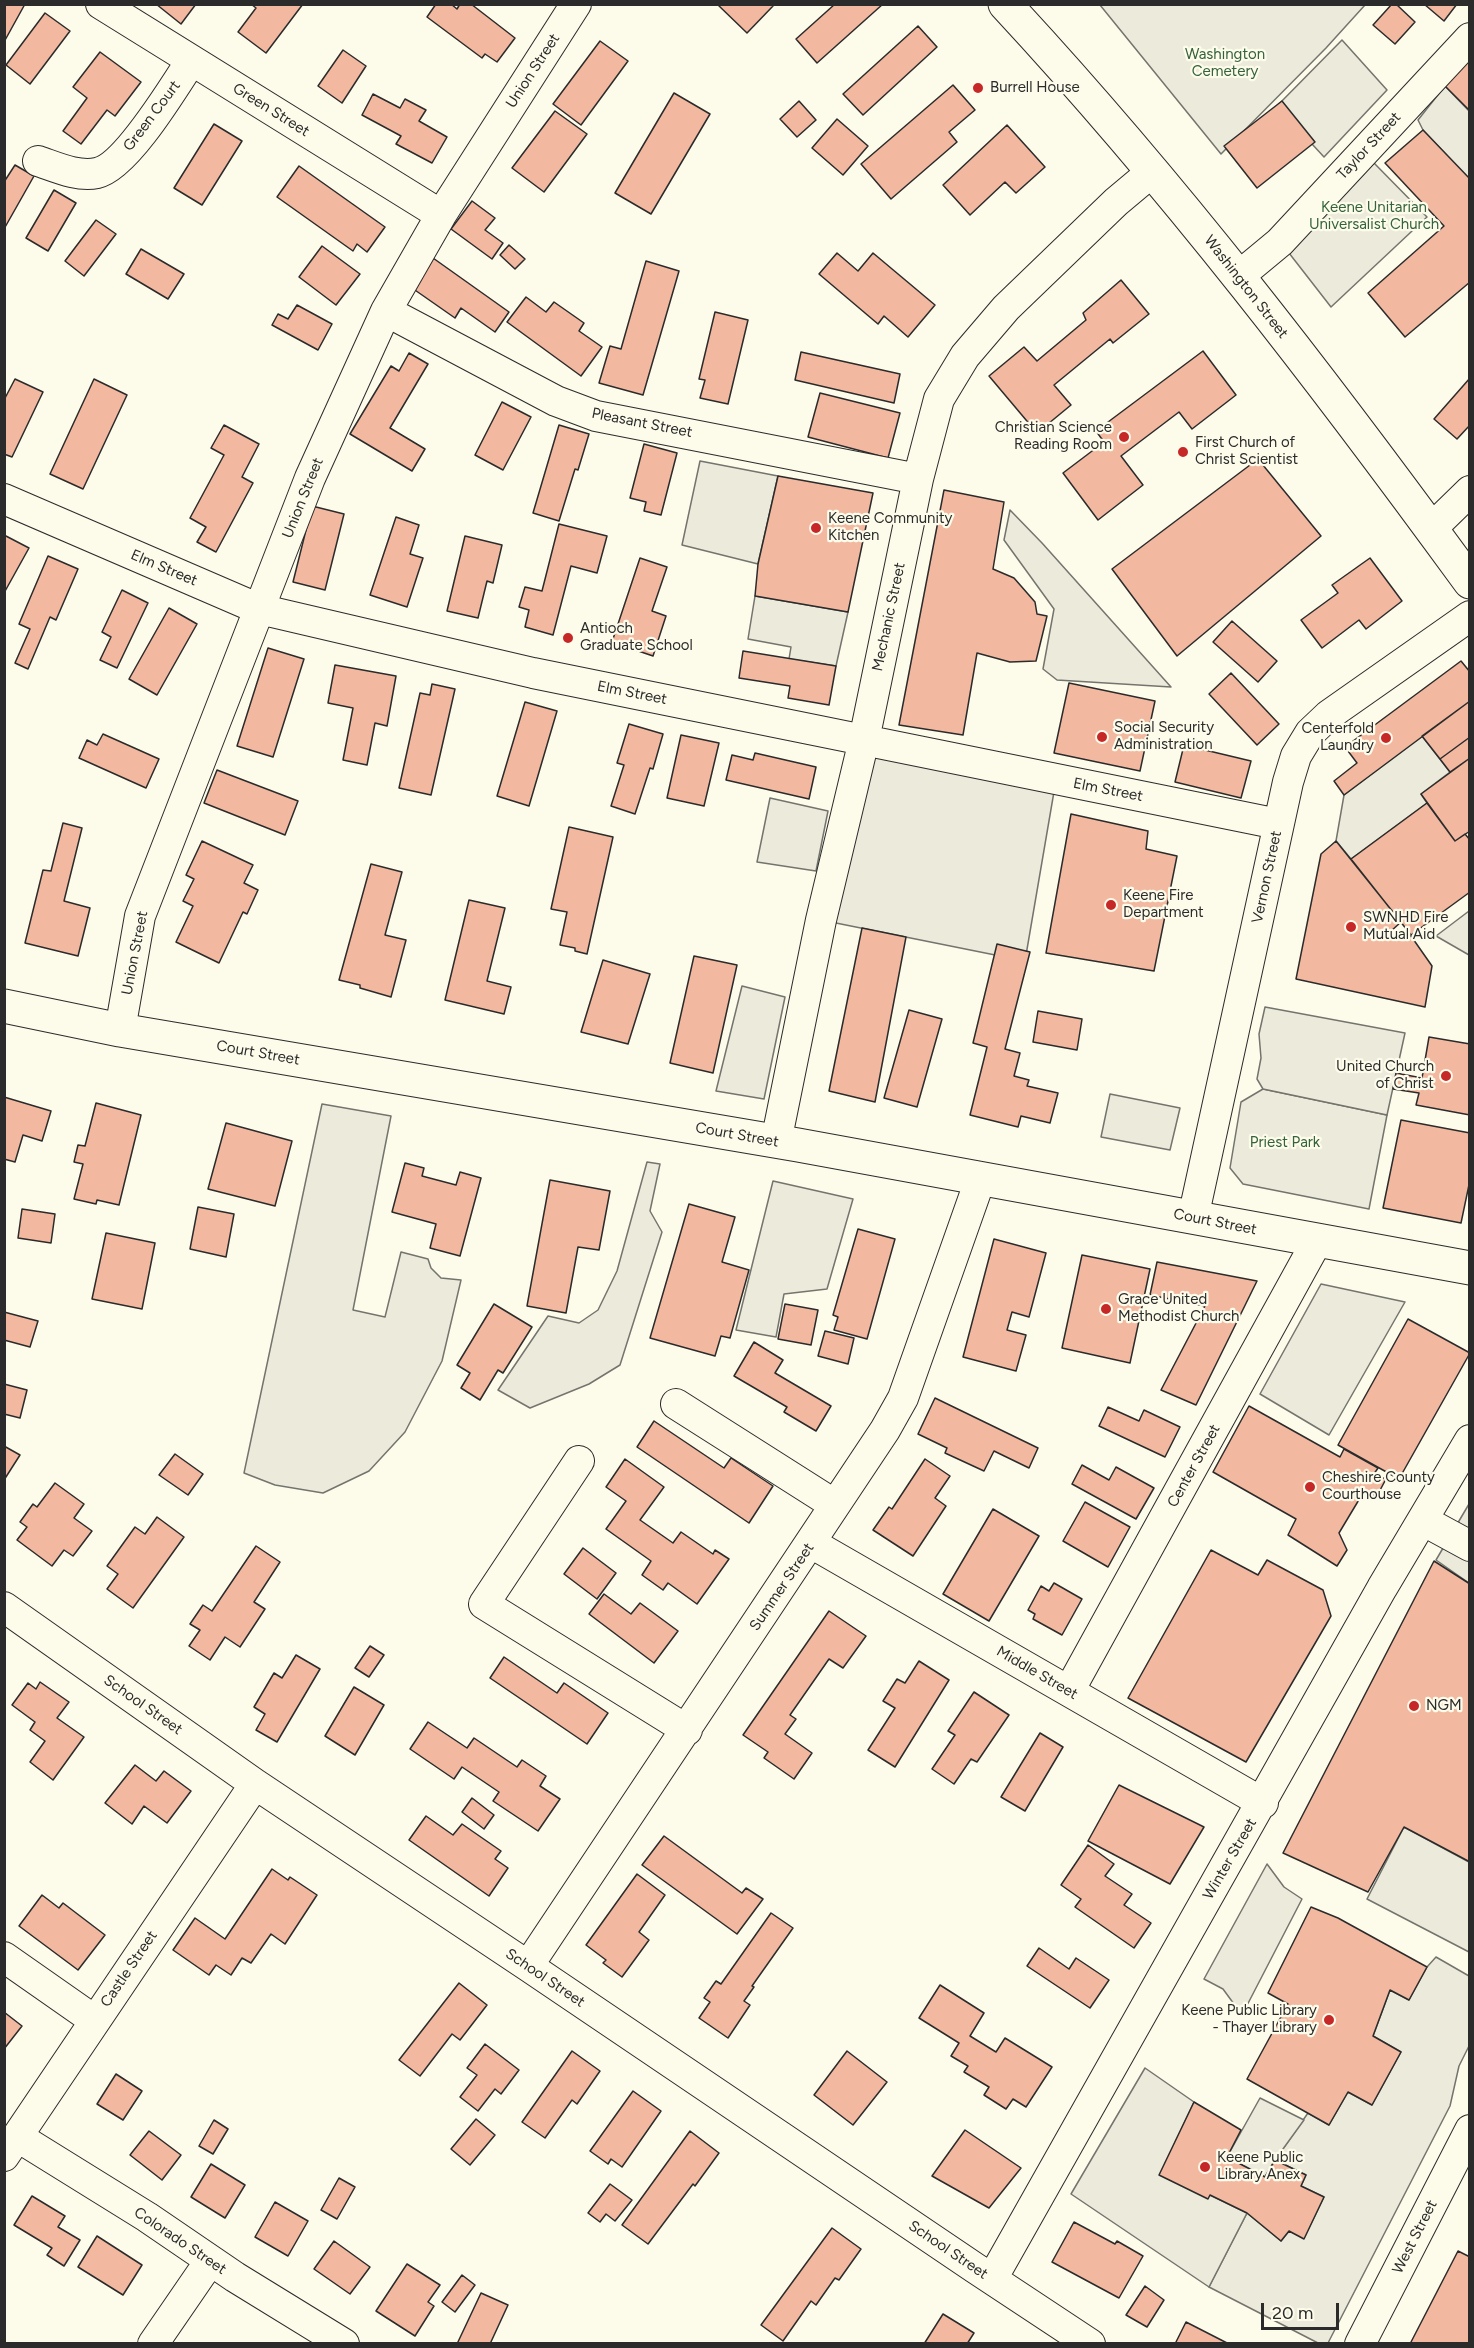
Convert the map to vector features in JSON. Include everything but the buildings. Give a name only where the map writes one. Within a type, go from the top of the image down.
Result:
[{"type":"main road","name":"Washington Street","points":[[1005,4],[1153,171],[1239,276],[1470,582]]},
{"type":"main road","name":"Court Street","points":[[4,1006],[120,1030],[776,1142],[1470,1268]]},
{"type":"street","name":"Green Street","points":[[100,4],[441,215]]},
{"type":"street","name":"Union Street","points":[[120,1030],[140,916],[310,478],[386,311],[441,215],[576,4]]},
{"type":"street","name":"Taylor Street","points":[[1239,276],[1280,242],[1470,38]]},
{"type":"street","name":"Green Court","points":[[38,161],[73,172],[98,173],[123,155],[140,137],[191,61]]},
{"type":"street","name":"Mechanic Street","points":[[776,1142],[820,920],[864,740],[918,479],[939,399],[965,356],[1006,308],[1116,202],[1153,171]]},
{"type":"street","name":"Pleasant Street","points":[[386,311],[556,401],[596,416],[918,479]]},
{"type":"street","points":[[1431,529],[1470,491]]},
{"type":"street","name":"Elm Street","points":[[4,499],[259,609],[533,673],[1278,824]]},
{"type":"street","name":"Vernon Street","points":[[1193,1218],[1278,824],[1296,756],[1310,733],[1329,715],[1470,616]]},
{"type":"street","name":"Summer Street","points":[[528,1966],[885,1430],[903,1398],[980,1180]]},
{"type":"street","name":"Center Street","points":[[1069,1691],[1317,1241]]},
{"type":"street","points":[[676,1404],[835,1505]]},
{"type":"street","name":"Winter Street","points":[[992,2279],[1160,1980],[1263,1803],[1382,1588],[1465,1456]]},
{"type":"street","points":[[579,1461],[484,1604],[687,1730]]},
{"type":"street","points":[[1424,1521],[1470,1546]]},
{"type":"street","name":"Middle Street","points":[[811,1543],[1263,1803]]},
{"type":"street","name":"School Street","points":[[4,1607],[255,1784],[1090,2343]]},
{"type":"street","name":"Castle Street","points":[[11,2146],[255,1784]]},
{"type":"street","points":[[4,1957],[94,2020]]},
{"type":"street","name":"West Street","points":[[1360,2343],[1470,2130]]},
{"type":"street","name":"Colorado Street","points":[[11,2146],[147,2217],[210,2261],[344,2343]]},
{"type":"street","points":[[153,2343],[210,2261]]},
{"type":"green space","name":"Washington Cemetery","points":[[1100,5],[1365,5],[1326,48],[1221,154]]},
{"type":"green space","name":"Keene Unitarian Universalist Church","points":[[1374,163],[1427,217],[1331,307],[1289,253]]},
{"type":"green space","name":"Priest Park","points":[[1263,1089],[1387,1115],[1369,1209],[1243,1184],[1230,1168],[1241,1102]]},
{"type":"green space","points":[[322,1104],[391,1116],[353,1310],[385,1317],[401,1252],[428,1259],[431,1268],[441,1278],[461,1280],[442,1361],[405,1432],[369,1471],[323,1493],[275,1485],[244,1473]]},
{"type":"green space","points":[[1267,1864],[1284,1887],[1302,1899],[1242,2015],[1223,1989],[1204,1979]]},
{"type":"green space","points":[[1436,1957],[1469,1976],[1469,2046],[1459,2066],[1450,2106],[1328,2343],[1318,2343],[1209,2287],[1247,2213],[1281,2241],[1289,2231],[1304,2238],[1324,2197],[1301,2186],[1306,2175],[1275,2160],[1308,2113],[1329,2125],[1348,2092],[1372,2105],[1401,2052],[1373,2036],[1390,1990],[1409,2000],[1427,1967]]},
{"type":"shaded area","points":[[1342,40],[1387,90],[1324,157],[1277,106]]},
{"type":"shaded area","points":[[1445,86],[1469,111],[1469,179],[1423,130],[1418,120]]},
{"type":"shaded area","points":[[700,461],[778,476],[758,564],[682,545]]},
{"type":"shaded area","points":[[1010,510],[1171,687],[1057,680],[1043,669],[1054,609],[1004,540]]},
{"type":"shaded area","points":[[755,596],[848,612],[836,666],[789,659],[791,647],[748,639]]},
{"type":"shaded area","points":[[1422,736],[1450,772],[1421,794],[1427,803],[1351,859],[1336,841],[1344,795]]},
{"type":"shaded area","points":[[864,740],[1056,780],[1025,961],[821,920]]},
{"type":"shaded area","points":[[770,798],[828,811],[816,871],[757,862]]},
{"type":"shaded area","points":[[1469,911],[1469,955],[1436,936]]},
{"type":"shaded area","points":[[742,986],[785,997],[764,1099],[716,1091]]},
{"type":"shaded area","points":[[1265,1007],[1405,1033],[1387,1115],[1263,1089],[1257,1079],[1261,1058],[1259,1034]]},
{"type":"shaded area","points":[[1110,1094],[1180,1108],[1170,1150],[1101,1137]]},
{"type":"shaded area","points":[[647,1162],[660,1164],[650,1211],[662,1232],[620,1365],[589,1384],[530,1408],[498,1390],[548,1316],[579,1323],[598,1310],[617,1271]]},
{"type":"shaded area","points":[[773,1181],[853,1199],[827,1289],[784,1294],[776,1337],[736,1330]]},
{"type":"shaded area","points":[[1321,1284],[1405,1302],[1329,1435],[1260,1394]]},
{"type":"shaded area","points":[[1469,1504],[1469,1583],[1436,1560]]},
{"type":"shaded area","points":[[1404,1827],[1469,1862],[1469,1952],[1367,1899]]},
{"type":"shaded area","points":[[1145,2068],[1194,2102],[1160,2175],[1247,2213],[1209,2287],[1071,2194]]},
{"type":"shaded area","points":[[1260,2098],[1304,2120],[1265,2177],[1227,2157]]},
{"type":"place","name":"Burrell House","points":[[978,88]]},
{"type":"place","name":"Christian Science Reading Room","points":[[1124,437]]},
{"type":"place","name":"First Church of Christ Scientist","points":[[1183,452]]},
{"type":"place","name":"Keene Community Kitchen","points":[[816,528]]},
{"type":"place","name":"Antioch Graduate School","points":[[568,638]]},
{"type":"place","name":"Social Security Administration","points":[[1102,737]]},
{"type":"place","name":"Centerfold Laundry","points":[[1386,738]]},
{"type":"place","name":"Keene Fire Department","points":[[1111,905]]},
{"type":"place","name":"SWNHD Fire Mutual Aid","points":[[1351,927]]},
{"type":"place","name":"United Church of Christ","points":[[1446,1076]]},
{"type":"place","name":"Grace United Methodist Church","points":[[1106,1309]]},
{"type":"place","name":"Cheshire County Courthouse","points":[[1310,1487]]},
{"type":"place","name":"NGM","points":[[1414,1706]]},
{"type":"place","name":"Keene Public Library - Thayer Library","points":[[1329,2020]]},
{"type":"place","name":"Keene Public Library Anex","points":[[1205,2167]]}]
